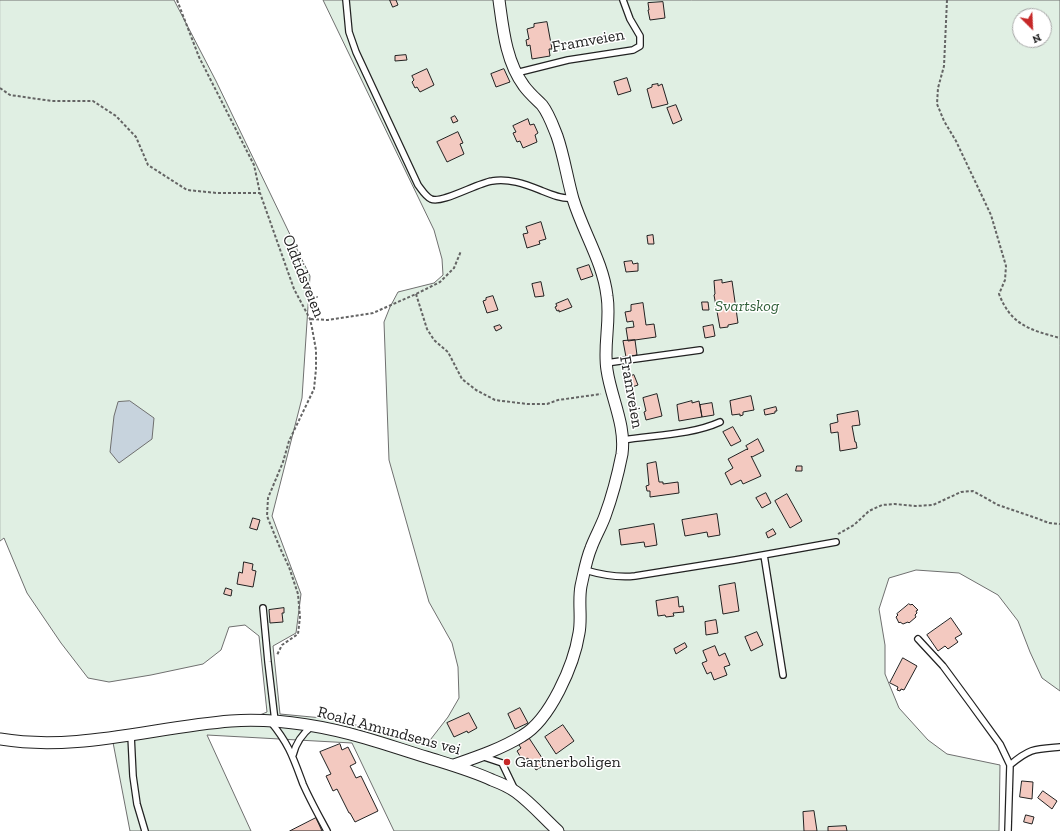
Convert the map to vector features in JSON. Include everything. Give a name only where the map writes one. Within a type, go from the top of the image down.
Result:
[{"type":"street","name":"Framveien","points":[[454,765],[481,756],[523,736],[536,725],[546,713],[566,676],[580,632],[579,597],[590,548],[605,516],[612,495],[622,455],[623,440],[621,424],[611,393],[606,363],[608,298],[602,270],[572,198],[561,147],[549,117],[544,107],[524,86],[516,73],[506,44],[500,0]]},
{"type":"street","name":"Roald Amundsens vei","points":[[0,739],[21,742],[47,743],[131,735],[166,728],[232,721],[273,721],[313,726],[366,738],[454,765],[504,785],[516,792],[533,806],[558,831]]},
{"type":"lane","points":[[346,0],[349,32],[356,52],[418,185],[424,194],[431,199],[440,200],[478,184],[503,180],[536,188],[566,199],[572,198]]},
{"type":"lane","name":"Framveien","points":[[516,73],[568,60],[633,50],[640,46],[640,36],[630,19],[623,0]]},
{"type":"lane","points":[[606,363],[700,350]]},
{"type":"lane","points":[[623,440],[685,432],[720,422]]},
{"type":"lane","points":[[585,570],[604,576],[620,578],[836,542]]},
{"type":"lane","points":[[764,555],[783,675]]},
{"type":"lane","points":[[264,608],[273,721],[293,755],[304,784],[327,831]]},
{"type":"lane","points":[[918,639],[943,666],[972,704],[1000,744],[1010,765],[1008,831]]},
{"type":"lane","points":[[293,755],[296,743],[313,726]]},
{"type":"lane","points":[[131,735],[132,776],[137,804],[145,831]]},
{"type":"lane","points":[[1010,765],[1021,756],[1034,749],[1060,747]]},
{"type":"lane","points":[[481,756],[502,763],[516,792]]},
{"type":"path","name":"Oldtidsveien","points":[[177,0],[199,57],[254,165],[260,193],[294,289],[310,319],[316,350],[314,388],[289,441],[283,462],[268,498],[267,516],[289,568],[298,594],[300,617],[298,634],[282,645],[276,656],[268,663]]},
{"type":"path","points":[[947,0],[944,66],[938,88],[937,104],[991,215],[1006,266],[1004,280],[999,294],[1004,307],[1015,320],[1037,332],[1060,338]]},
{"type":"path","points":[[0,88],[10,95],[52,102],[93,101],[116,116],[136,137],[148,165],[187,190],[217,193],[260,193]]},
{"type":"path","points":[[310,319],[328,320],[373,313],[416,294],[440,282],[454,268],[461,252]]},
{"type":"path","points":[[416,294],[427,328],[434,340],[448,352],[462,379],[476,390],[495,400],[527,404],[547,404],[564,399],[611,393]]},
{"type":"path","points":[[836,535],[854,524],[869,511],[882,505],[933,505],[961,492],[972,491],[998,506],[1050,523],[1060,524]]},
{"type":"green space","name":"Svartskog","points":[[0,0],[174,0],[216,81],[310,276],[302,398],[272,516],[301,594],[296,633],[273,646],[280,714],[333,719],[427,744],[448,717],[459,698],[458,667],[452,643],[429,602],[389,460],[384,322],[398,292],[434,283],[443,275],[442,259],[434,230],[323,0],[1060,0],[1060,691],[1042,678],[1018,621],[998,595],[959,573],[916,570],[889,578],[879,609],[885,645],[885,674],[899,708],[928,740],[947,754],[1000,765],[999,831],[394,831],[352,743],[207,735],[251,831],[130,831],[111,732],[196,721],[255,717],[267,712],[259,636],[245,625],[229,627],[221,650],[203,664],[109,682],[88,678],[61,643],[27,593],[4,538],[0,541]]},
{"type":"shaded area","points":[[130,401],[154,418],[152,439],[119,463],[110,452],[114,416],[118,402]]},
{"type":"building","points":[[390,0],[396,0],[398,5],[393,7]]},
{"type":"building","points":[[663,2],[665,18],[650,20],[648,3]]},
{"type":"building","points":[[547,22],[552,49],[549,49],[550,56],[532,59],[530,45],[527,46],[526,40],[529,39],[527,29],[534,27],[534,24]]},
{"type":"building","points":[[406,55],[407,60],[395,61],[395,56]]},
{"type":"building","points":[[427,69],[434,85],[420,92],[417,87],[415,88],[412,82],[414,80],[412,76]]},
{"type":"building","points":[[504,69],[510,82],[496,87],[491,74]]},
{"type":"building","points":[[627,78],[631,91],[618,95],[614,82]]},
{"type":"building","points":[[658,84],[658,86],[662,84],[668,104],[652,108],[647,89],[652,87],[652,85]]},
{"type":"building","points":[[676,105],[682,120],[673,124],[667,108]]},
{"type":"building","points":[[455,116],[458,121],[453,123],[451,118]]},
{"type":"building","points":[[528,119],[530,125],[534,124],[538,133],[535,135],[537,142],[523,148],[520,141],[517,142],[513,133],[516,132],[513,126]]},
{"type":"building","points":[[458,132],[463,143],[460,144],[464,154],[447,162],[437,142]]},
{"type":"building","points":[[541,222],[546,239],[539,241],[540,244],[527,248],[523,234],[528,233],[526,227]]},
{"type":"building","points":[[653,235],[654,244],[648,244],[647,236]]},
{"type":"building","points":[[632,261],[633,264],[638,263],[638,271],[626,272],[624,262]]},
{"type":"building","points":[[589,265],[593,276],[581,280],[577,269]]},
{"type":"building","points":[[722,280],[722,283],[732,281],[738,323],[720,328],[714,295],[714,281]]},
{"type":"building","points":[[541,282],[544,296],[535,297],[532,284]]},
{"type":"building","points":[[493,296],[498,310],[487,313],[483,301],[486,300],[486,298]]},
{"type":"building","points":[[568,299],[572,307],[559,312],[559,310],[557,311],[555,307],[557,306],[556,304]]},
{"type":"building","points":[[702,302],[708,302],[709,310],[703,310]]},
{"type":"building","points":[[643,303],[646,325],[654,324],[656,337],[628,341],[626,328],[634,327],[633,321],[627,322],[625,312],[631,311],[631,305]]},
{"type":"building","points":[[500,325],[502,328],[496,331],[494,327]]},
{"type":"building","points":[[713,325],[715,336],[705,338],[703,327]]},
{"type":"building","points":[[635,340],[637,355],[626,357],[623,341]]},
{"type":"building","points":[[634,375],[638,385],[632,387],[628,377]]},
{"type":"building","points":[[657,394],[662,416],[646,420],[644,412],[646,411],[643,398]]},
{"type":"building","points":[[751,396],[754,410],[743,412],[743,415],[740,416],[740,414],[732,415],[730,401]]},
{"type":"building","points":[[692,401],[692,403],[699,401],[702,417],[679,421],[677,405]]},
{"type":"building","points":[[712,403],[714,415],[702,417],[700,405]]},
{"type":"building","points":[[776,407],[777,411],[775,411],[775,413],[765,415],[764,410]]},
{"type":"building","points":[[858,411],[860,425],[852,426],[857,448],[840,451],[838,432],[831,433],[830,424],[838,422],[837,415]]},
{"type":"building","points":[[733,427],[741,441],[731,446],[723,432]]},
{"type":"building","points":[[758,439],[764,451],[752,457],[751,456],[761,476],[743,484],[741,480],[731,485],[725,473],[733,468],[728,459],[747,450],[748,449],[746,446]]},
{"type":"building","points":[[656,462],[659,482],[663,482],[663,484],[678,482],[679,493],[650,497],[650,491],[647,491],[646,486],[649,485],[647,464]]},
{"type":"building","points":[[797,466],[802,466],[802,471],[796,471]]},
{"type":"building","points":[[766,493],[771,503],[762,508],[756,498]]},
{"type":"building","points":[[787,494],[802,521],[790,528],[775,501]]},
{"type":"building","points":[[717,514],[720,535],[708,537],[707,532],[685,536],[682,520]]},
{"type":"building","points":[[253,518],[260,520],[257,530],[250,528]]},
{"type":"building","points":[[654,524],[657,545],[645,547],[644,542],[621,545],[619,530]]},
{"type":"building","points":[[773,529],[776,534],[768,538],[766,533]]},
{"type":"building","points":[[244,562],[253,564],[252,570],[256,571],[253,587],[237,584],[239,572],[242,573]]},
{"type":"building","points":[[735,583],[739,611],[723,614],[719,586]]},
{"type":"building","points":[[226,588],[232,590],[231,596],[224,594]]},
{"type":"building","points":[[678,597],[679,607],[683,606],[684,612],[673,613],[674,616],[658,616],[656,601]]},
{"type":"building","points":[[909,604],[912,604],[918,610],[916,611],[916,617],[909,623],[899,623],[896,617],[898,615],[897,614]]},
{"type":"building","points":[[284,608],[284,613],[282,613],[283,622],[270,623],[269,610]]},
{"type":"building","points":[[951,618],[962,634],[955,638],[958,642],[948,649],[945,646],[938,651],[927,635]]},
{"type":"building","points":[[716,620],[718,633],[706,635],[705,622]]},
{"type":"building","points":[[757,632],[763,645],[751,651],[745,637]]},
{"type":"building","points":[[685,643],[687,647],[676,654],[674,649]]},
{"type":"building","points":[[715,646],[719,656],[725,653],[730,665],[724,667],[727,675],[714,680],[711,672],[707,674],[702,663],[707,661],[703,651]]},
{"type":"building","points":[[903,658],[917,666],[904,690],[901,689],[900,691],[897,690],[898,687],[890,683]]},
{"type":"building","points":[[520,708],[528,723],[515,729],[508,714]]},
{"type":"building","points":[[469,713],[477,728],[468,733],[467,731],[454,737],[447,723]]},
{"type":"building","points":[[563,725],[574,741],[556,754],[545,737]]},
{"type":"building","points":[[529,738],[546,764],[536,770],[528,758],[523,761],[517,751],[521,748],[519,745]]},
{"type":"building","points":[[340,744],[342,750],[348,747],[356,763],[350,766],[356,778],[361,776],[378,811],[355,822],[337,789],[333,791],[326,776],[331,774],[320,752]]},
{"type":"building","points":[[1022,781],[1033,782],[1032,799],[1020,797]]},
{"type":"building","points":[[1043,791],[1057,801],[1052,809],[1038,798]]},
{"type":"building","points":[[814,811],[817,831],[804,831],[803,812]]},
{"type":"building","points":[[1026,815],[1034,817],[1032,824],[1024,822]]},
{"type":"building","points":[[316,818],[322,831],[290,831]]},
{"type":"building","points":[[846,826],[847,831],[828,831],[828,827]]},
{"type":"place","name":"Gartnerboligen","points":[[507,762]]}]
